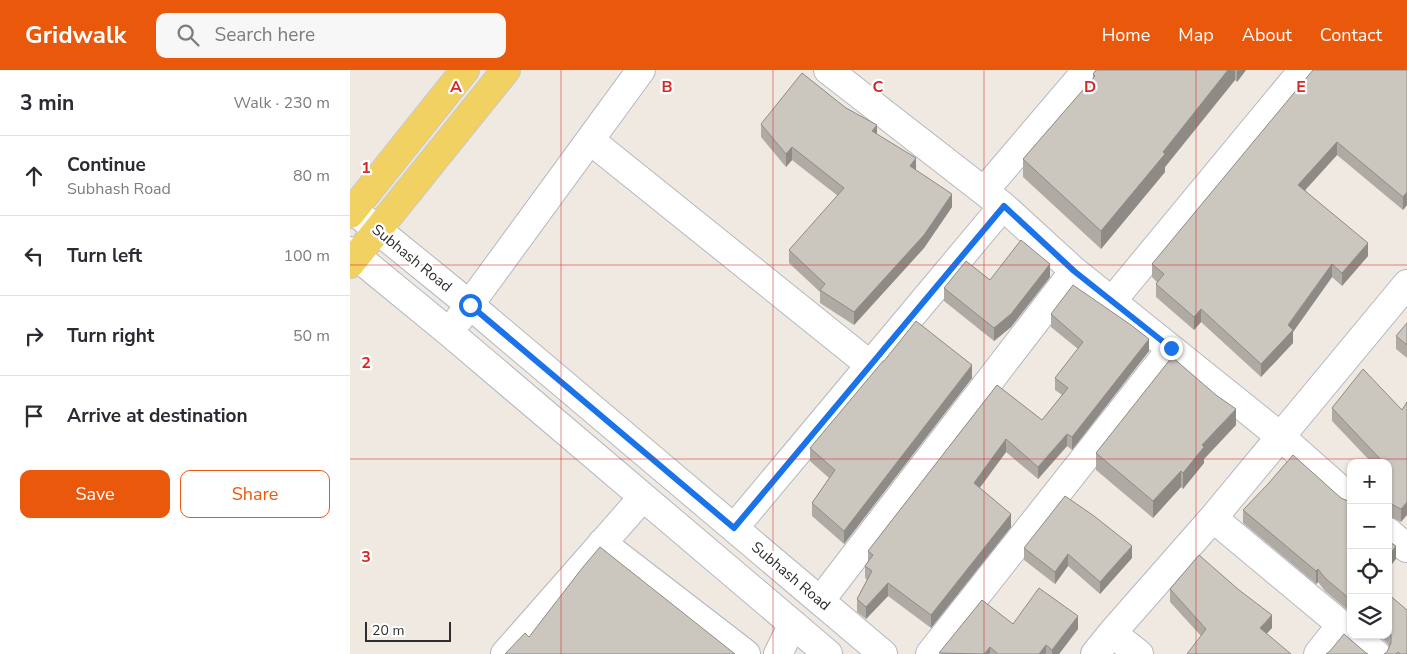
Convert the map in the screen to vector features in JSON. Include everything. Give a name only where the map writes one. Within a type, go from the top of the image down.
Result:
[{"type":"main road","points":[[351,212],[465,70]]},
{"type":"main road","points":[[352,257],[377,230],[506,70]]},
{"type":"street","points":[[450,333],[641,70]]},
{"type":"street","points":[[828,70],[994,199],[1074,271],[1281,437],[1347,495]]},
{"type":"street","points":[[734,528],[870,365],[994,199],[1087,70]]},
{"type":"street","points":[[1112,302],[1303,70]]},
{"type":"street","points":[[590,140],[870,365]]},
{"type":"street","name":"Subhash Road","points":[[351,212],[377,230],[470,305],[883,654]]},
{"type":"street","points":[[352,257],[450,333],[828,654]]},
{"type":"street","points":[[820,601],[1074,271]]},
{"type":"street","points":[[1095,654],[1112,632],[1214,518],[1407,284]]},
{"type":"street","points":[[930,654],[1171,348]]},
{"type":"street","points":[[505,654],[643,496]]},
{"type":"street","points":[[1214,518],[1347,629]]},
{"type":"street","points":[[602,543],[746,654]]},
{"type":"street","points":[[778,654],[793,624]]},
{"type":"street","points":[[1112,632],[1139,654]]},
{"type":"street","points":[[1318,654],[1347,632]]},
{"type":"street","points":[[1358,639],[1376,654]]},
{"type":"building","points":[[1096,70],[1228,70],[1163,152],[1165,154],[1101,231],[1023,159],[1095,76],[1093,74]]},
{"type":"building","points":[[1313,70],[1407,70],[1407,192],[1403,197],[1337,142],[1298,185],[1368,243],[1342,273],[1332,264],[1288,325],[1293,330],[1261,364],[1201,309],[1194,317],[1156,284],[1164,274],[1152,264]]},
{"type":"building","points":[[802,73],[846,108],[877,125],[872,131],[916,158],[910,166],[952,194],[924,235],[854,312],[820,290],[825,284],[789,250],[844,188],[792,147],[786,154],[761,124]]},
{"type":"building","points":[[1021,240],[1050,264],[1011,314],[994,328],[944,288],[966,261],[990,280]]},
{"type":"building","points":[[1073,285],[1149,339],[1072,437],[1067,434],[1038,467],[1006,439],[974,483],[1011,514],[931,615],[888,583],[866,607],[857,599],[872,571],[865,566],[873,555],[868,551],[997,385],[1042,420],[1068,388],[1055,378],[1083,342],[1051,314]]},
{"type":"building","points":[[916,321],[972,365],[844,531],[812,503],[835,470],[810,448]]},
{"type":"building","points":[[1407,323],[1407,345],[1396,336]]},
{"type":"building","points":[[1172,357],[1216,395],[1236,409],[1202,445],[1204,447],[1183,473],[1181,471],[1153,501],[1096,453]]},
{"type":"building","points":[[1363,369],[1402,410],[1407,402],[1407,502],[1401,509],[1392,504],[1392,459],[1380,459],[1332,408]]},
{"type":"building","points":[[1293,455],[1341,498],[1347,501],[1347,597],[1325,578],[1318,569],[1316,571],[1243,510]]},
{"type":"building","points":[[1065,496],[1132,546],[1100,582],[1068,554],[1055,572],[1024,548]]},
{"type":"building","points":[[600,547],[735,654],[505,654],[525,633],[529,637]]},
{"type":"building","points":[[1199,555],[1239,590],[1272,615],[1260,628],[1291,654],[1187,654],[1206,629],[1170,589]]},
{"type":"building","points":[[1039,588],[1078,616],[1052,650],[1046,645],[1039,654],[998,654],[990,647],[984,654],[939,653],[982,600],[1013,624]]},
{"type":"building","points":[[1392,597],[1407,610],[1407,654],[1400,654],[1398,652],[1396,654],[1384,654],[1391,643]]},
{"type":"building","points":[[1344,634],[1347,639],[1350,639],[1368,654],[1326,654]]},
{"type":"route","points":[[470,305],[734,528],[1004,206],[1074,271],[1171,348]]}]
